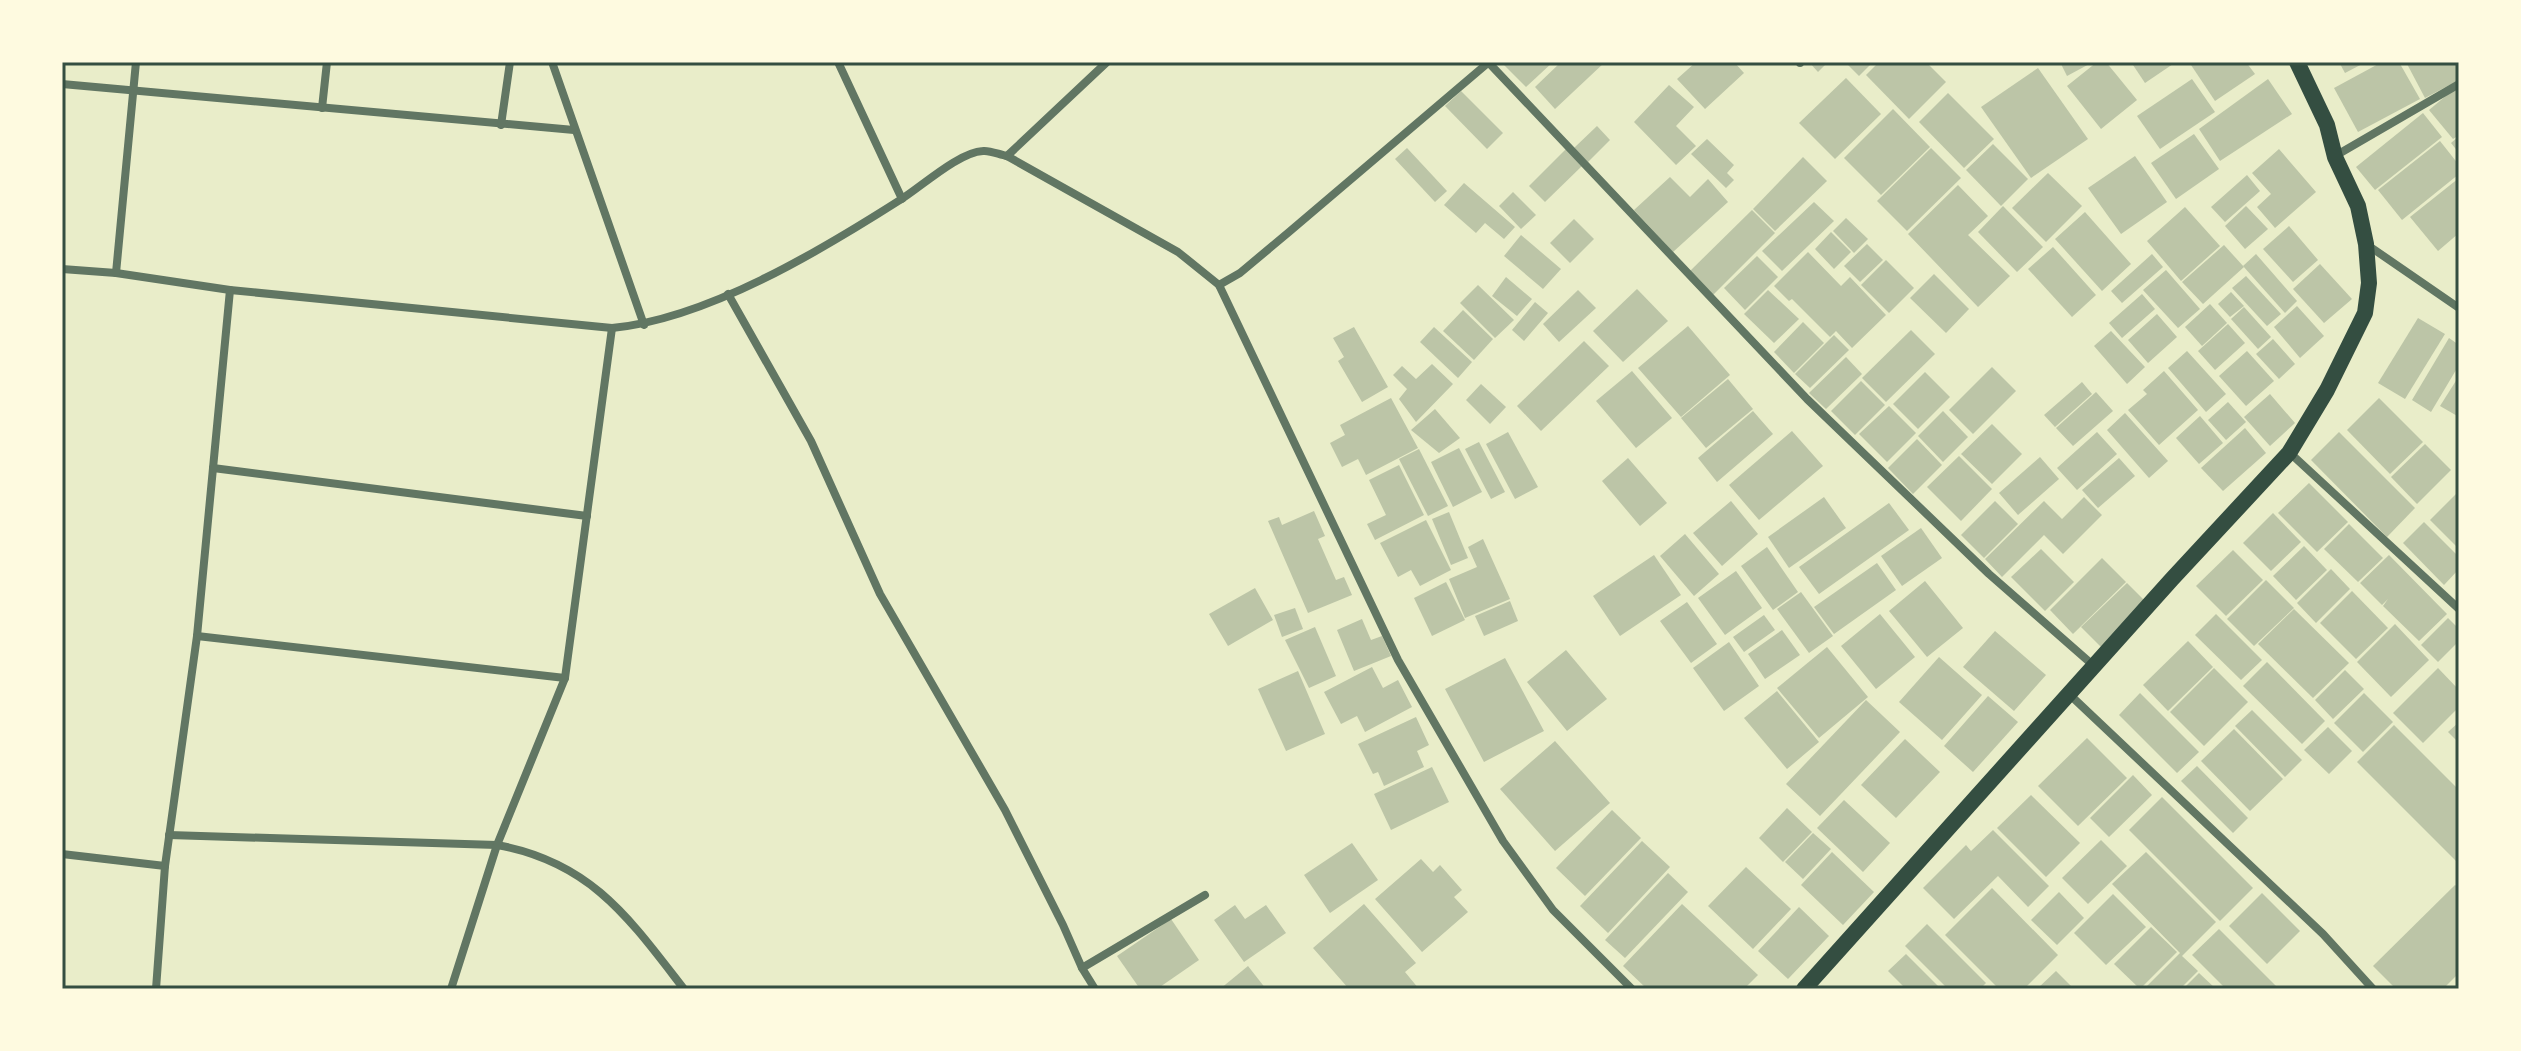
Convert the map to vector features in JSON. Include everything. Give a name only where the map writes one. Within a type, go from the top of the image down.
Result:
[{"type":"main road","points":[[1804,989],[2289,453],[2327,390],[2365,313],[2369,283],[2366,244],[2358,206],[2335,157],[2327,125],[2297,62]]},
{"type":"street","points":[[116,273],[136,62]]},
{"type":"street","points":[[322,108],[327,62]]},
{"type":"street","points":[[501,125],[510,62]]},
{"type":"street","points":[[552,62],[644,325]]},
{"type":"street","points":[[838,62],[902,199]]},
{"type":"street","points":[[1007,156],[1107,62]]},
{"type":"street","points":[[1219,285],[1240,273],[1488,62],[1807,399],[1989,574],[2094,666]]},
{"type":"street","points":[[62,84],[574,130]]},
{"type":"street","points":[[2335,157],[2459,84]]},
{"type":"street","points":[[62,269],[116,273],[230,290],[612,328],[644,325],[728,294],[810,255],[962,159],[984,151],[1007,156],[1178,252],[1219,285],[1398,660],[1503,841],[1553,910],[1632,989]]},
{"type":"street","points":[[2366,244],[2459,308]]},
{"type":"street","points":[[156,989],[165,866],[197,636],[230,290]]},
{"type":"street","points":[[728,294],[811,441],[880,594],[1005,810],[1095,989]]},
{"type":"street","points":[[451,989],[497,845],[565,678],[612,328]]},
{"type":"street","points":[[2289,453],[2459,609]]},
{"type":"street","points":[[213,468],[587,516]]},
{"type":"street","points":[[197,636],[565,678]]},
{"type":"street","points":[[2069,694],[2323,934],[2373,989]]},
{"type":"street","points":[[169,835],[497,845],[521,849],[553,860],[592,883],[643,937],[684,989]]},
{"type":"street","points":[[62,854],[165,866]]},
{"type":"street","points":[[1082,968],[1205,895]]},
{"type":"building","points":[[1553,62],[1526,87],[1503,64]]},
{"type":"building","points":[[1561,62],[1605,62],[1555,109],[1535,87]]},
{"type":"building","points":[[1696,62],[1734,62],[1744,73],[1705,109],[1677,79]]},
{"type":"building","points":[[1809,62],[1828,62],[1818,72]]},
{"type":"building","points":[[1845,62],[1873,62],[1859,76]]},
{"type":"building","points":[[1879,62],[1926,62],[1946,82],[1909,119],[1866,75]]},
{"type":"building","points":[[2060,62],[2093,62],[2067,76]]},
{"type":"building","points":[[2097,62],[2106,62],[2137,100],[2101,129],[2067,86]]},
{"type":"building","points":[[2131,62],[2176,62],[2145,83]]},
{"type":"building","points":[[2189,62],[2246,62],[2255,74],[2215,101]]},
{"type":"building","points":[[2339,62],[2366,62],[2345,73]]},
{"type":"building","points":[[2382,62],[2399,62],[2420,99],[2358,132],[2334,88]]},
{"type":"building","points":[[2406,62],[2456,62],[2459,80],[2425,98]]},
{"type":"building","points":[[2038,68],[2088,139],[2031,178],[1981,107]]},
{"type":"building","points":[[1846,78],[1881,114],[1835,159],[1799,123]]},
{"type":"building","points":[[2192,79],[2215,112],[2160,149],[2137,116]]},
{"type":"building","points":[[2268,79],[2292,114],[2220,161],[2199,129]]},
{"type":"building","points":[[1669,85],[1694,107],[1676,126],[1696,146],[1676,165],[1634,122]]},
{"type":"building","points":[[2459,85],[2459,135],[2453,139],[2429,110]]},
{"type":"building","points":[[1461,91],[1503,133],[1487,149],[1445,106]]},
{"type":"building","points":[[1948,93],[1994,139],[1964,168],[1919,122]]},
{"type":"building","points":[[1893,109],[1930,147],[1881,195],[1844,158]]},
{"type":"building","points":[[2423,113],[2442,137],[2375,190],[2356,167]]},
{"type":"building","points":[[1597,126],[1610,140],[1588,162],[1574,148]]},
{"type":"building","points":[[2194,134],[2219,169],[2176,199],[2151,163]]},
{"type":"building","points":[[2459,136],[2459,153],[2451,143]]},
{"type":"building","points":[[1707,139],[1734,165],[1727,173],[1734,180],[1726,188],[1691,154]]},
{"type":"building","points":[[2440,141],[2459,165],[2459,174],[2402,220],[2378,190]]},
{"type":"building","points":[[1993,144],[2028,179],[2001,206],[1966,170]]},
{"type":"building","points":[[1407,148],[1447,191],[1435,202],[1395,159]]},
{"type":"building","points":[[1931,148],[1961,178],[1907,231],[1877,201]]},
{"type":"building","points":[[1566,149],[1583,165],[1545,202],[1529,186]]},
{"type":"building","points":[[2279,149],[2316,192],[2275,228],[2257,207],[2271,194],[2252,173]]},
{"type":"building","points":[[2135,156],[2167,202],[2121,234],[2088,188]]},
{"type":"building","points":[[1803,157],[1827,181],[1775,231],[1753,209]]},
{"type":"building","points":[[2048,173],[2082,206],[2046,242],[2012,208]]},
{"type":"building","points":[[2247,175],[2260,191],[2225,222],[2211,207]]},
{"type":"building","points":[[1670,177],[1690,197],[1708,179],[1728,202],[1673,252],[1634,210]]},
{"type":"building","points":[[2459,178],[2459,233],[2438,251],[2410,217]]},
{"type":"building","points":[[1464,183],[1515,227],[1504,239],[1485,223],[1476,233],[1444,205]]},
{"type":"building","points":[[1958,185],[1988,216],[1968,235],[2010,276],[1978,307],[1908,234]]},
{"type":"building","points":[[1513,192],[1536,215],[1521,229],[1499,206]]},
{"type":"building","points":[[1814,202],[1834,221],[1782,271],[1762,251]]},
{"type":"building","points":[[2003,206],[2043,247],[2017,272],[1978,232]]},
{"type":"building","points":[[2246,206],[2268,229],[2245,249],[2225,226]]},
{"type":"building","points":[[2185,207],[2220,246],[2181,281],[2147,241]]},
{"type":"building","points":[[1752,210],[1775,233],[1711,297],[1688,273]]},
{"type":"building","points":[[2085,212],[2131,264],[2102,291],[2055,239]]},
{"type":"building","points":[[1846,218],[1868,239],[1854,253],[1833,231]]},
{"type":"building","points":[[1574,219],[1594,239],[1570,263],[1550,243]]},
{"type":"building","points":[[2289,226],[2318,260],[2293,282],[2263,249]]},
{"type":"building","points":[[1831,232],[1851,252],[1834,269],[1815,249]]},
{"type":"building","points":[[1521,235],[1561,269],[1543,289],[1504,256]]},
{"type":"building","points":[[1867,244],[1883,260],[1860,282],[1844,266]]},
{"type":"building","points":[[2224,245],[2244,267],[2203,304],[2182,282]]},
{"type":"building","points":[[2053,247],[2096,295],[2072,317],[2028,269]]},
{"type":"building","points":[[1808,252],[1841,286],[1850,277],[1886,315],[1852,348],[1836,331],[1830,337],[1792,299],[1789,301],[1774,286]]},
{"type":"building","points":[[2152,254],[2163,267],[2122,303],[2111,291]]},
{"type":"building","points":[[2256,254],[2297,301],[2285,313],[2243,266]]},
{"type":"building","points":[[1757,256],[1778,277],[1745,310],[1724,288]]},
{"type":"building","points":[[1886,260],[1914,288],[1889,313],[1861,285]]},
{"type":"building","points":[[2320,264],[2352,299],[2324,323],[2293,289]]},
{"type":"building","points":[[2166,270],[2200,309],[2178,328],[2143,290]]},
{"type":"building","points":[[1934,274],[1969,309],[1946,333],[1910,298]]},
{"type":"building","points":[[2246,276],[2281,314],[2267,326],[2232,288]]},
{"type":"building","points":[[1506,277],[1532,299],[1517,316],[1492,296]]},
{"type":"building","points":[[1478,285],[1514,320],[1495,338],[1460,303]]},
{"type":"building","points":[[1637,289],[1668,321],[1623,362],[1593,331]]},
{"type":"building","points":[[1578,290],[1596,308],[1559,342],[1543,324]]},
{"type":"building","points":[[1768,290],[1799,319],[1774,343],[1744,314]]},
{"type":"building","points":[[2231,292],[2244,306],[2230,317],[2218,304]]},
{"type":"building","points":[[2142,294],[2155,309],[2122,338],[2109,323]]},
{"type":"building","points":[[1535,302],[1548,313],[1524,341],[1512,330]]},
{"type":"building","points":[[2210,304],[2227,323],[2202,346],[2185,327]]},
{"type":"building","points":[[2297,306],[2324,336],[2300,358],[2274,327]]},
{"type":"building","points":[[2244,307],[2271,337],[2258,349],[2231,319]]},
{"type":"building","points":[[1463,310],[1493,339],[1474,360],[1443,331]]},
{"type":"building","points":[[2157,314],[2177,337],[2148,363],[2128,340]]},
{"type":"building","points":[[2418,318],[2445,334],[2405,399],[2378,383]]},
{"type":"building","points":[[1803,322],[1824,343],[1794,373],[1774,352]]},
{"type":"building","points":[[2228,324],[2245,343],[2215,370],[2198,351]]},
{"type":"building","points":[[1688,326],[1730,375],[1681,417],[1638,368]]},
{"type":"building","points":[[1354,327],[1388,387],[1362,402],[1338,361],[1344,357],[1333,338]]},
{"type":"building","points":[[1434,327],[1472,362],[1458,378],[1420,342]]},
{"type":"building","points":[[1911,330],[1935,354],[1886,402],[1862,378]]},
{"type":"building","points":[[2111,331],[2145,367],[2127,384],[2094,346]]},
{"type":"building","points":[[1834,335],[1849,350],[1810,388],[1795,374]]},
{"type":"building","points":[[2449,338],[2459,345],[2459,365],[2431,412],[2412,400]]},
{"type":"building","points":[[2273,339],[2295,364],[2279,379],[2256,354]]},
{"type":"building","points":[[1584,341],[1609,366],[1541,431],[1517,406]]},
{"type":"building","points":[[2187,351],[2226,394],[2206,412],[2168,368]]},
{"type":"building","points":[[2247,351],[2274,381],[2246,406],[2219,376]]},
{"type":"building","points":[[1846,357],[1862,374],[1826,409],[1809,393]]},
{"type":"building","points":[[1432,364],[1453,384],[1416,422],[1399,399],[1407,389],[1393,375],[1402,366],[1416,379]]},
{"type":"building","points":[[1992,367],[2016,391],[1973,434],[1949,410]]},
{"type":"building","points":[[1632,371],[1672,418],[1636,448],[1596,401]]},
{"type":"building","points":[[2164,371],[2198,410],[2159,445],[2128,410],[2147,394],[2143,390]]},
{"type":"building","points":[[1925,372],[1950,397],[1918,429],[1893,404]]},
{"type":"building","points":[[2459,376],[2459,417],[2440,406]]},
{"type":"building","points":[[1728,379],[1753,409],[1706,448],[1681,418]]},
{"type":"building","points":[[1861,381],[1885,405],[1855,435],[1831,411]]},
{"type":"building","points":[[2082,382],[2092,394],[2055,427],[2044,415]]},
{"type":"building","points":[[1481,384],[1506,407],[1490,424],[1466,400]]},
{"type":"building","points":[[2096,392],[2113,411],[2073,446],[2056,428]]},
{"type":"building","points":[[2270,394],[2295,423],[2270,446],[2244,417]]},
{"type":"building","points":[[1391,398],[1418,448],[1366,475],[1358,459],[1342,467],[1330,443],[1345,435],[1340,425]]},
{"type":"building","points":[[2379,398],[2423,442],[2390,474],[2347,430]]},
{"type":"building","points":[[2228,402],[2246,422],[2226,440],[2208,420]]},
{"type":"building","points":[[1889,406],[1916,433],[1887,462],[1859,434]]},
{"type":"building","points":[[1435,409],[1460,438],[1439,453],[1411,430]]},
{"type":"building","points":[[1753,411],[1773,434],[1717,482],[1698,458]]},
{"type":"building","points":[[1943,411],[1968,437],[1943,462],[1918,436]]},
{"type":"building","points":[[2125,413],[2168,461],[2149,478],[2107,430]]},
{"type":"building","points":[[2200,416],[2223,443],[2199,464],[2176,438]]},
{"type":"building","points":[[1992,424],[2022,454],[1992,484],[1961,454]]},
{"type":"building","points":[[2245,428],[2266,453],[2223,491],[2201,468]]},
{"type":"building","points":[[1792,431],[1823,466],[1759,520],[1729,485]]},
{"type":"building","points":[[1508,432],[1538,487],[1515,499],[1486,444]]},
{"type":"building","points":[[2097,432],[2117,454],[2077,490],[2057,468]]},
{"type":"building","points":[[2339,432],[2415,508],[2387,537],[2311,460]]},
{"type":"building","points":[[1917,439],[1942,465],[1913,494],[1888,468]]},
{"type":"building","points":[[1479,442],[1505,492],[1491,499],[1465,449]]},
{"type":"building","points":[[2425,444],[2451,470],[2417,504],[2391,477]]},
{"type":"building","points":[[1459,448],[1482,492],[1453,507],[1431,462]]},
{"type":"building","points":[[1419,449],[1448,506],[1428,516],[1399,459]]},
{"type":"building","points":[[1959,456],[1992,489],[1961,521],[1927,487]]},
{"type":"building","points":[[2040,457],[2059,479],[2018,515],[1999,493]]},
{"type":"building","points":[[1628,458],[1667,503],[1640,526],[1602,481]]},
{"type":"building","points":[[2119,458],[2135,476],[2098,508],[2082,490]]},
{"type":"building","points":[[1399,465],[1424,515],[1375,540],[1367,524],[1386,515],[1369,480]]},
{"type":"building","points":[[2309,483],[2348,522],[2317,552],[2278,513]]},
{"type":"building","points":[[2459,491],[2459,549],[2430,520]]},
{"type":"building","points":[[1824,497],[1846,528],[1789,568],[1768,537]]},
{"type":"building","points":[[2084,497],[2102,515],[2063,554],[2044,535],[2002,577],[1985,559],[2044,501],[2062,519]]},
{"type":"building","points":[[1731,501],[1758,534],[1722,566],[1693,533]]},
{"type":"building","points":[[1995,501],[2018,524],[1984,558],[1961,535]]},
{"type":"building","points":[[1889,503],[1909,530],[1819,594],[1799,567]]},
{"type":"building","points":[[1314,511],[1325,536],[1318,539],[1336,580],[1344,577],[1352,595],[1308,613],[1268,521],[1279,517],[1282,525]]},
{"type":"building","points":[[1449,512],[1468,558],[1451,565],[1432,519]]},
{"type":"building","points":[[2273,513],[2301,542],[2271,571],[2243,543]]},
{"type":"building","points":[[1426,520],[1451,570],[1420,586],[1411,570],[1398,577],[1380,543]]},
{"type":"building","points":[[2424,522],[2459,557],[2459,569],[2444,585],[2403,543]]},
{"type":"building","points":[[2349,524],[2383,558],[2358,582],[2324,549]]},
{"type":"building","points":[[1921,528],[1942,558],[1902,586],[1881,556]]},
{"type":"building","points":[[1685,534],[1719,574],[1694,596],[1660,556]]},
{"type":"building","points":[[1483,539],[1510,599],[1465,618],[1449,579],[1477,567],[1468,547]]},
{"type":"building","points":[[2304,546],[2327,570],[2296,600],[2273,576]]},
{"type":"building","points":[[1767,547],[1798,592],[1773,610],[1741,566]]},
{"type":"building","points":[[2041,549],[2074,582],[2045,611],[2011,577]]},
{"type":"building","points":[[2233,550],[2263,580],[2226,616],[2196,586]]},
{"type":"building","points":[[1654,555],[1681,595],[1620,636],[1593,596]]},
{"type":"building","points":[[2389,555],[2447,614],[2419,641],[2383,606],[2388,599],[2382,605],[2360,583]]},
{"type":"building","points":[[2102,558],[2126,582],[2073,634],[2050,610]]},
{"type":"building","points":[[1877,563],[1896,590],[1834,634],[1814,607]]},
{"type":"building","points":[[2331,569],[2350,589],[2316,623],[2297,603]]},
{"type":"building","points":[[1736,571],[1762,608],[1725,635],[1698,598]]},
{"type":"building","points":[[2266,580],[2294,608],[2254,646],[2227,619]]},
{"type":"building","points":[[1925,581],[1963,628],[1927,657],[1889,611]]},
{"type":"building","points":[[1446,582],[1465,620],[1432,636],[1414,598]]},
{"type":"building","points":[[2127,583],[2146,602],[2101,647],[2081,627]]},
{"type":"building","points":[[1255,588],[1273,620],[1228,646],[1209,614]]},
{"type":"building","points":[[2352,591],[2388,628],[2356,659],[2320,623]]},
{"type":"building","points":[[1801,592],[1833,636],[1809,653],[1777,609]]},
{"type":"building","points":[[1510,601],[1518,621],[1484,636],[1475,616]]},
{"type":"building","points":[[1687,602],[1717,644],[1691,663],[1660,621]]},
{"type":"building","points":[[1295,608],[1303,629],[1282,637],[1274,615]]},
{"type":"building","points":[[2294,609],[2349,663],[2313,698],[2258,644]]},
{"type":"building","points":[[1880,614],[1915,657],[1876,689],[1841,646]]},
{"type":"building","points":[[2216,614],[2262,660],[2241,680],[2195,635]]},
{"type":"building","points":[[1764,615],[1775,630],[1744,652],[1733,637]]},
{"type":"building","points":[[2448,618],[2459,629],[2459,641],[2438,662],[2421,645]]},
{"type":"building","points":[[1362,619],[1371,640],[1382,636],[1391,656],[1354,671],[1337,630]]},
{"type":"building","points":[[2395,624],[2429,660],[2391,697],[2357,662]]},
{"type":"building","points":[[1315,627],[1336,676],[1309,688],[1285,640]]},
{"type":"building","points":[[1782,630],[1800,655],[1765,679],[1748,654]]},
{"type":"building","points":[[1995,631],[2046,675],[2014,711],[1963,667]]},
{"type":"building","points":[[2188,641],[2213,667],[2168,711],[2143,685]]},
{"type":"building","points":[[1729,642],[1759,686],[1724,711],[1693,668]]},
{"type":"building","points":[[1827,647],[1868,697],[1819,738],[1777,688]]},
{"type":"building","points":[[1566,650],[1607,699],[1567,731],[1527,682]]},
{"type":"building","points":[[1939,657],[1982,695],[1942,740],[1899,702]]},
{"type":"building","points":[[1505,658],[1544,731],[1484,762],[1445,689]]},
{"type":"building","points":[[2267,662],[2325,721],[2302,744],[2243,686]]},
{"type":"building","points":[[1372,667],[1383,688],[1398,680],[1412,707],[1365,732],[1357,716],[1341,724],[1324,692]]},
{"type":"building","points":[[2214,668],[2248,702],[2204,746],[2170,712]]},
{"type":"building","points":[[2438,668],[2459,690],[2459,707],[2423,743],[2393,713]]},
{"type":"building","points":[[2345,670],[2364,689],[2333,719],[2315,700]]},
{"type":"building","points":[[1298,671],[1325,734],[1286,751],[1258,689]]},
{"type":"building","points":[[1777,691],[1819,742],[1787,769],[1744,718]]},
{"type":"building","points":[[2140,693],[2199,752],[2177,773],[2119,715]]},
{"type":"building","points":[[2364,693],[2393,722],[2363,752],[2334,723]]},
{"type":"building","points":[[1988,696],[2018,722],[1973,772],[1944,746]]},
{"type":"building","points":[[1866,700],[1900,732],[1820,816],[1786,784]]},
{"type":"building","points":[[2252,710],[2302,760],[2285,777],[2235,726]]},
{"type":"building","points":[[1416,717],[1429,745],[1417,751],[1424,767],[1384,786],[1378,772],[1373,774],[1358,744]]},
{"type":"building","points":[[2459,722],[2459,743],[2448,732]]},
{"type":"building","points":[[2394,725],[2459,790],[2459,864],[2357,762]]},
{"type":"building","points":[[2328,727],[2352,751],[2329,774],[2304,750]]},
{"type":"building","points":[[2234,729],[2283,779],[2250,811],[2201,761]]},
{"type":"building","points":[[2087,738],[2127,778],[2078,826],[2038,786]]},
{"type":"building","points":[[1905,739],[1940,772],[1896,818],[1861,785]]},
{"type":"building","points":[[1555,741],[1610,803],[1555,851],[1500,789]]},
{"type":"building","points":[[2197,766],[2248,818],[2233,833],[2181,781]]},
{"type":"building","points":[[1432,767],[1449,802],[1391,830],[1374,794]]},
{"type":"building","points":[[2133,775],[2152,795],[2109,837],[2090,818]]},
{"type":"building","points":[[2031,795],[2080,843],[2046,877],[1997,828]]},
{"type":"building","points":[[2162,797],[2253,888],[2220,921],[2129,830]]},
{"type":"building","points":[[1844,800],[1890,843],[1863,872],[1817,828]]},
{"type":"building","points":[[1787,808],[1812,832],[1783,862],[1759,838]]},
{"type":"building","points":[[1612,810],[1641,838],[1585,896],[1556,868]]},
{"type":"building","points":[[1993,830],[2049,886],[2028,907],[1998,876],[1954,919],[1923,888],[1966,845],[1971,851]]},
{"type":"building","points":[[1813,833],[1831,849],[1803,879],[1785,862]]},
{"type":"building","points":[[2101,840],[2127,866],[2088,904],[2062,878]]},
{"type":"building","points":[[1642,841],[1670,867],[1608,933],[1580,906]]},
{"type":"building","points":[[1352,843],[1378,880],[1330,913],[1304,875]]},
{"type":"building","points":[[1832,852],[1874,892],[1843,925],[1801,885]]},
{"type":"building","points":[[2146,852],[2216,922],[2182,956],[2198,971],[2180,989],[2144,989],[2180,953],[2112,884]]},
{"type":"building","points":[[1421,859],[1433,872],[1440,865],[1462,890],[1454,897],[1468,912],[1422,952],[1375,899]]},
{"type":"building","points":[[1746,867],[1791,909],[1753,949],[1708,906]]},
{"type":"building","points":[[1668,873],[1688,892],[1625,958],[1605,940]]},
{"type":"building","points":[[2455,885],[2459,888],[2459,973],[2443,989],[2396,989],[2373,966]]},
{"type":"building","points":[[1992,888],[2058,955],[2024,989],[1999,989],[1945,935]]},
{"type":"building","points":[[2059,892],[2084,918],[2057,945],[2031,920]]},
{"type":"building","points":[[2262,893],[2300,931],[2267,964],[2229,926]]},
{"type":"building","points":[[2113,894],[2146,927],[2106,965],[2074,933]]},
{"type":"building","points":[[1364,904],[1416,963],[1405,972],[1419,989],[1349,989],[1313,948]]},
{"type":"building","points":[[1682,904],[1758,975],[1744,989],[1647,989],[1623,966]]},
{"type":"building","points":[[1235,905],[1245,919],[1266,905],[1286,933],[1244,962],[1214,920]]},
{"type":"building","points":[[1799,907],[1829,936],[1788,979],[1758,951]]},
{"type":"building","points":[[1171,919],[1199,960],[1157,989],[1140,989],[1117,956]]},
{"type":"building","points":[[1927,924],[1986,983],[1980,989],[1948,989],[1905,946]]},
{"type":"building","points":[[2151,927],[2177,952],[2140,989],[2114,964]]},
{"type":"building","points":[[2219,929],[2279,989],[2226,989],[2192,955]]},
{"type":"building","points":[[1906,954],[1941,989],[1906,989],[1888,971]]},
{"type":"building","points":[[1248,966],[1266,989],[1220,989]]},
{"type":"building","points":[[2056,971],[2074,989],[2037,989]]},
{"type":"building","points":[[2199,973],[2216,989],[2183,989]]}]
